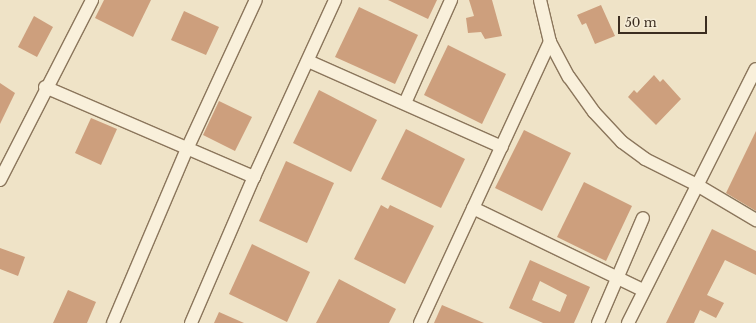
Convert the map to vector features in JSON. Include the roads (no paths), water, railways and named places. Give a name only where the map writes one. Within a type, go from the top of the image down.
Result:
[{"type":"street","points":[[0,180],[45,87],[92,0]]},
{"type":"street","points":[[113,323],[187,149],[256,0]]},
{"type":"street","points":[[191,323],[254,176],[335,0]]},
{"type":"street","points":[[404,103],[450,0]]},
{"type":"street","points":[[540,0],[550,42],[573,83],[594,112],[622,142],[645,159],[697,185],[756,220]]},
{"type":"street","points":[[420,323],[550,42]]},
{"type":"street","points":[[308,61],[502,147]]},
{"type":"street","points":[[628,323],[643,290],[756,69]]},
{"type":"street","points":[[45,87],[187,149],[254,176]]},
{"type":"street","points":[[473,208],[643,290]]},
{"type":"street","points":[[598,323],[643,218]]}]
